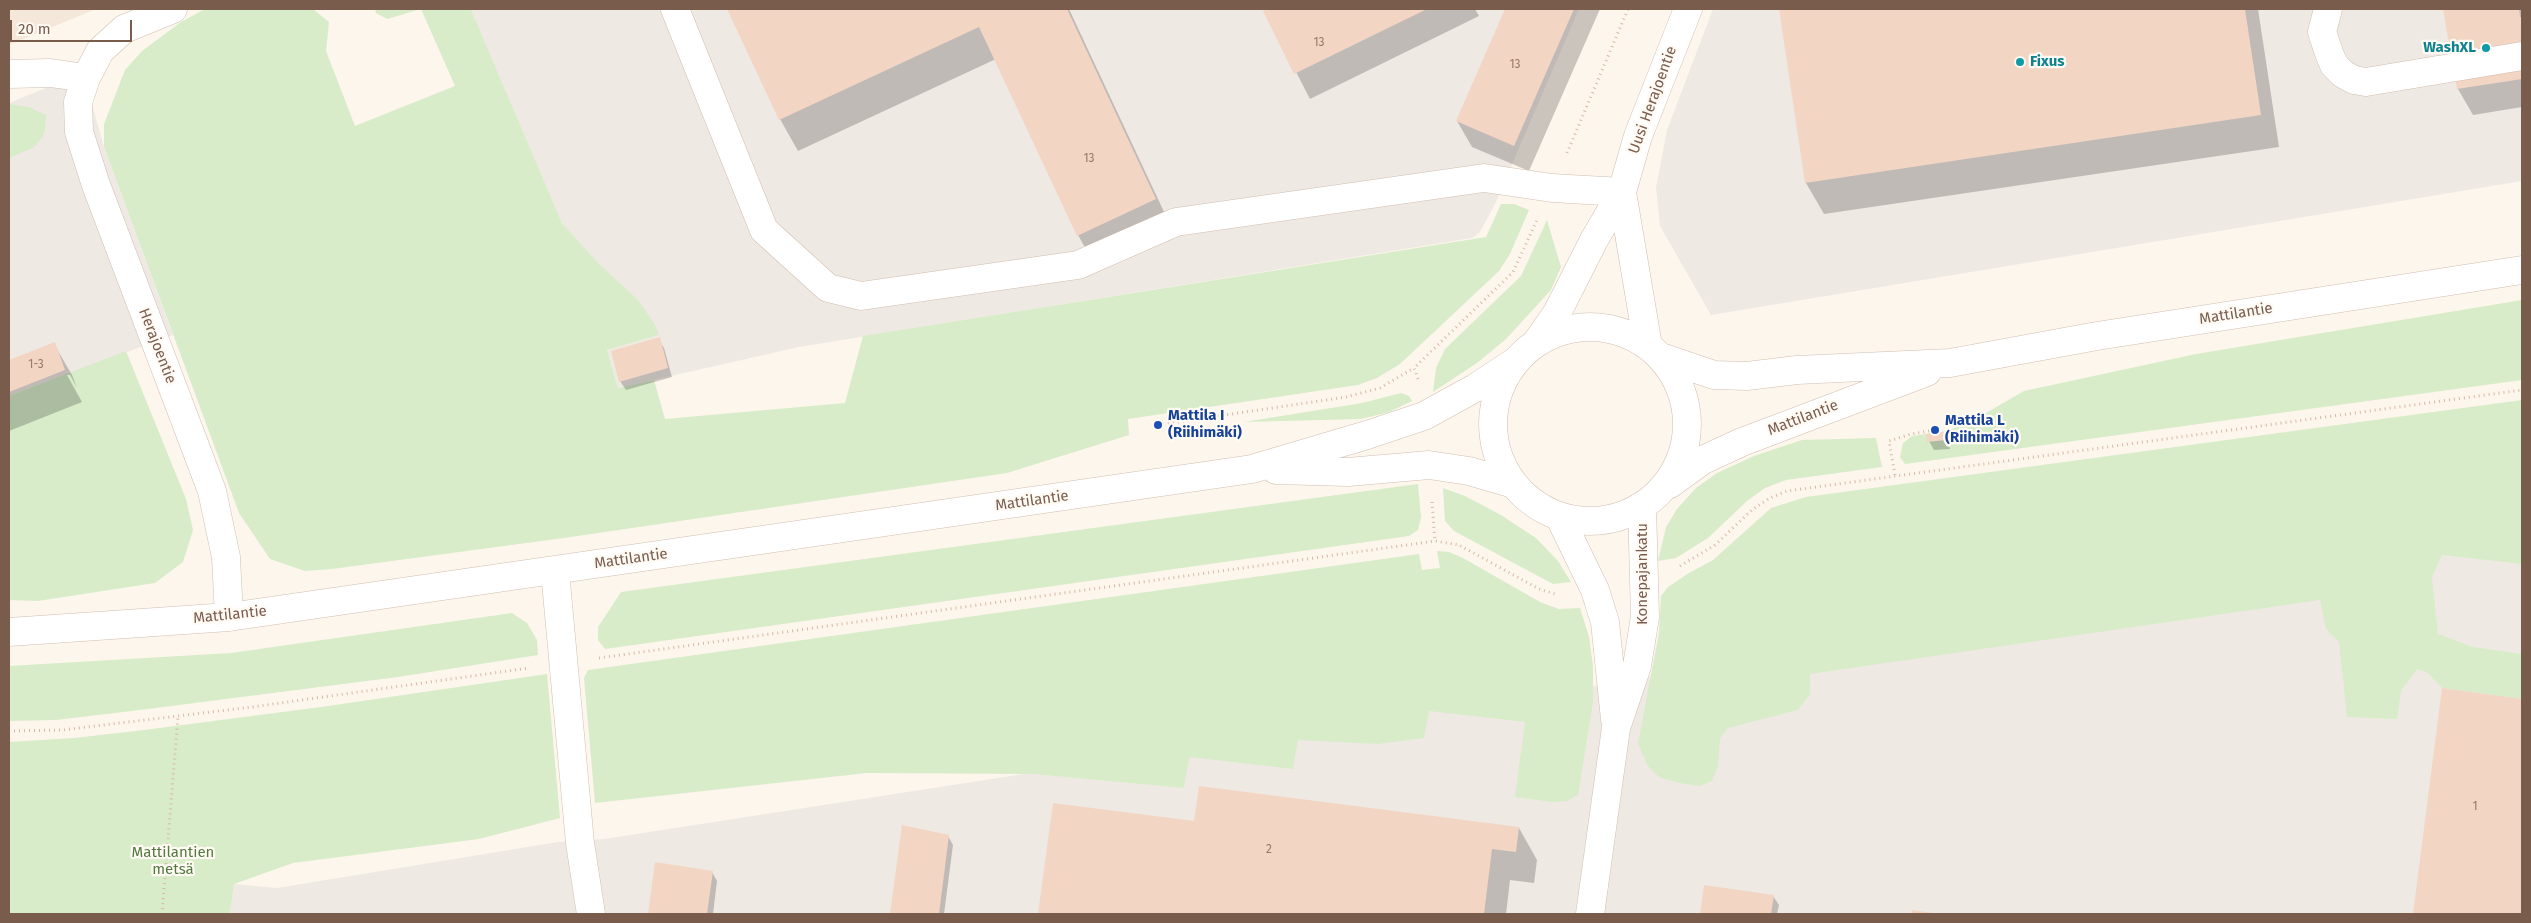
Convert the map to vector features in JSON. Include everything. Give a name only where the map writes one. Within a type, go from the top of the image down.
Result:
[{"type":"street","name":"Herajoentie","points":[[173,9],[124,29],[100,51],[86,78],[78,102],[79,132],[96,186],[212,491],[226,557],[229,617]]},
{"type":"street","points":[[675,9],[764,230],[828,288],[861,296],[1078,265],[1176,222],[1484,178],[1552,188],[1622,192]]},
{"type":"street","name":"Uusi Herajoentie","points":[[1536,343],[1557,313],[1594,240],[1622,192],[1638,136],[1688,9]]},
{"type":"street","points":[[2320,16],[2334,65],[2342,74],[2366,82],[2522,56]]},
{"type":"street","points":[[9,74],[50,73],[86,78]]},
{"type":"street","name":"Uusi Herajoentie","points":[[1622,192],[1654,352]]},
{"type":"street","name":"Mattilantie","points":[[1536,343],[1560,332],[1586,327],[1613,330],[1638,339],[1654,352],[1714,375],[1741,376],[1797,370],[1950,363],[2097,336],[2522,270]]},
{"type":"street","points":[[1516,361],[1536,343]]},
{"type":"street","points":[[1654,352],[1677,380],[1686,408],[1687,436],[1679,464],[1664,488]]},
{"type":"street","name":"Mattilantie","points":[[9,632],[229,617],[1252,469],[1424,416],[1475,388],[1516,361]]},
{"type":"street","name":"Mattilantie","points":[[1516,361],[1502,383],[1494,409],[1494,436],[1500,462],[1514,484],[1533,503],[1559,516],[1587,521],[1616,518],[1642,506],[1703,460],[1742,442],[1950,363]]},
{"type":"street","name":"Mattilantie","points":[[1252,469],[1348,472],[1430,465],[1470,471],[1514,484]]},
{"type":"street","name":"Konepajankatu","points":[[1590,914],[1616,728],[1638,666],[1645,618],[1642,506]]},
{"type":"street","name":"Konepajankatu","points":[[1559,516],[1595,590],[1605,622],[1616,728]]},
{"type":"street","points":[[554,571],[580,843],[591,914]]},
{"type":"path","points":[[1158,425],[1346,397],[1380,388],[1414,368],[1513,272],[1552,188],[1628,9]]},
{"type":"path","points":[[1414,368],[1422,394],[1424,416]]},
{"type":"path","points":[[1645,579],[1660,576],[1694,559],[1715,545],[1753,509],[1770,498],[1787,491],[2522,390]]},
{"type":"path","points":[[1895,475],[1889,441],[1911,434],[1936,430]]},
{"type":"path","points":[[1430,465],[1435,541]]},
{"type":"path","points":[[9,731],[62,730],[178,716],[1435,541],[1459,545],[1540,588],[1558,595],[1595,590]]},
{"type":"path","points":[[162,914],[178,716]]},
{"type":"shaded area","points":[[9,9],[96,9],[9,45]]},
{"type":"shaded area","points":[[1579,9],[1495,204],[1480,232],[1472,238],[799,347],[618,388],[607,350],[658,335],[562,223],[470,10]]},
{"type":"shaded area","points":[[1713,9],[2522,9],[2522,181],[1711,315],[1660,226],[1656,188],[1667,130]]},
{"type":"shaded area","points":[[83,73],[104,147],[173,335],[9,396],[9,103]]},
{"type":"shaded area","points":[[2522,542],[2522,914],[230,914],[234,884],[277,888],[558,842],[604,839]]},
{"type":"green space","points":[[205,9],[313,9],[329,22],[326,51],[355,126],[455,86],[421,9],[473,9],[471,10],[562,223],[597,262],[638,300],[654,323],[659,335],[607,350],[618,388],[654,380],[665,419],[845,403],[863,336],[1486,237],[1501,204],[1514,204],[1529,210],[1510,254],[1499,271],[1400,364],[1377,378],[1358,385],[1128,419],[1129,435],[1007,473],[564,538],[305,571],[270,559],[239,513],[104,147],[104,124],[125,70],[142,51],[181,22]]},
{"type":"green space","points":[[375,9],[421,9],[387,19],[376,13]]},
{"type":"green space","points":[[9,104],[29,107],[46,115],[45,131],[42,138],[33,148],[9,158]]},
{"type":"green space","points":[[1547,220],[1561,267],[1551,290],[1506,339],[1477,363],[1433,392],[1436,368],[1445,349],[1521,276]]},
{"type":"green space","points":[[2522,300],[2522,380],[1905,464],[1900,457],[1903,443],[1912,436],[1946,431],[1972,421],[2024,391],[2196,354]]},
{"type":"green space","points":[[126,351],[186,499],[193,530],[183,562],[155,583],[38,601],[9,600],[9,396]]},
{"type":"green space","points":[[1401,393],[1409,396],[1412,401],[1389,412],[1361,419],[1244,422],[1362,403]]},
{"type":"green space","points":[[2522,400],[2522,564],[2442,555],[2432,577],[2438,634],[2473,647],[2522,654],[2522,699],[2442,688],[2428,673],[2417,669],[2401,691],[2397,719],[2347,717],[2339,642],[2326,629],[2320,600],[1810,674],[1810,694],[1798,710],[1728,728],[1720,738],[1718,766],[1712,781],[1700,786],[1679,783],[1659,777],[1647,765],[1638,743],[1659,633],[1661,596],[1668,587],[1713,560],[1771,508],[1806,497]]},
{"type":"green space","points":[[1876,438],[1882,467],[1786,480],[1765,488],[1747,501],[1708,538],[1676,558],[1658,561],[1666,527],[1677,509],[1696,488],[1717,473],[1754,456],[1802,440]]},
{"type":"green space","points":[[1418,484],[1421,517],[1418,530],[1409,536],[605,649],[598,640],[598,627],[621,592]]},
{"type":"green space","points":[[1443,488],[1465,496],[1501,515],[1536,538],[1558,561],[1571,582],[1553,584],[1454,531],[1445,521]]},
{"type":"green space","points":[[1437,551],[1449,552],[1463,558],[1540,602],[1559,609],[1580,608],[1589,637],[1593,666],[1593,702],[1578,795],[1567,801],[1552,802],[1515,797],[1525,722],[1429,711],[1424,738],[1378,744],[1298,740],[1293,769],[1189,757],[1184,788],[1034,774],[867,773],[595,803],[584,678],[588,670],[1419,554],[1422,570],[1440,568]]},
{"type":"green space","points":[[512,613],[527,623],[537,640],[538,655],[398,677],[140,710],[56,720],[9,721],[9,666],[231,653]]},
{"type":"green space","name":"Mattilantien metsä","points":[[547,674],[560,818],[479,839],[293,863],[234,884],[230,914],[9,914],[9,742],[74,738],[144,730],[321,707]]},
{"type":"building","points":[[727,9],[1067,9],[1156,199],[1077,236],[979,27],[779,120]]},
{"type":"building","points":[[1268,9],[1427,9],[1294,74],[1263,11]]},
{"type":"building","points":[[1505,9],[1574,9],[1514,146],[1456,121]]},
{"type":"building","name":"Fixus","points":[[1779,9],[2245,9],[2261,115],[1805,183]]},
{"type":"building","name":"WashXL","points":[[2443,9],[2519,9],[2520,17],[2522,17],[2522,79],[2457,89]]},
{"type":"building","points":[[660,337],[668,368],[619,382],[611,351]]},
{"type":"building","points":[[55,342],[65,370],[9,392],[9,360]]},
{"type":"building","points":[[1945,432],[1945,440],[1927,442],[1926,434]]},
{"type":"building","points":[[2442,688],[2522,699],[2522,914],[2413,914]]},
{"type":"building","points":[[1199,786],[1519,827],[1516,852],[1492,849],[1484,914],[1038,914],[1053,803],[1194,821]]},
{"type":"building","points":[[902,825],[949,835],[939,914],[890,914]]},
{"type":"building","points":[[655,862],[713,871],[707,914],[648,914]]},
{"type":"building","points":[[1704,885],[1774,895],[1771,914],[1700,914]]},
{"type":"building","points":[[1912,910],[1933,913],[1933,914],[1912,914]]},
{"type":"place","name":"WashXL","points":[[2486,48]]},
{"type":"place","name":"Fixus","points":[[2020,62]]},
{"type":"place","name":"Mattila I (Riihimäki)","points":[[1158,425]]},
{"type":"place","name":"Mattila L (Riihimäki)","points":[[1935,430]]}]
